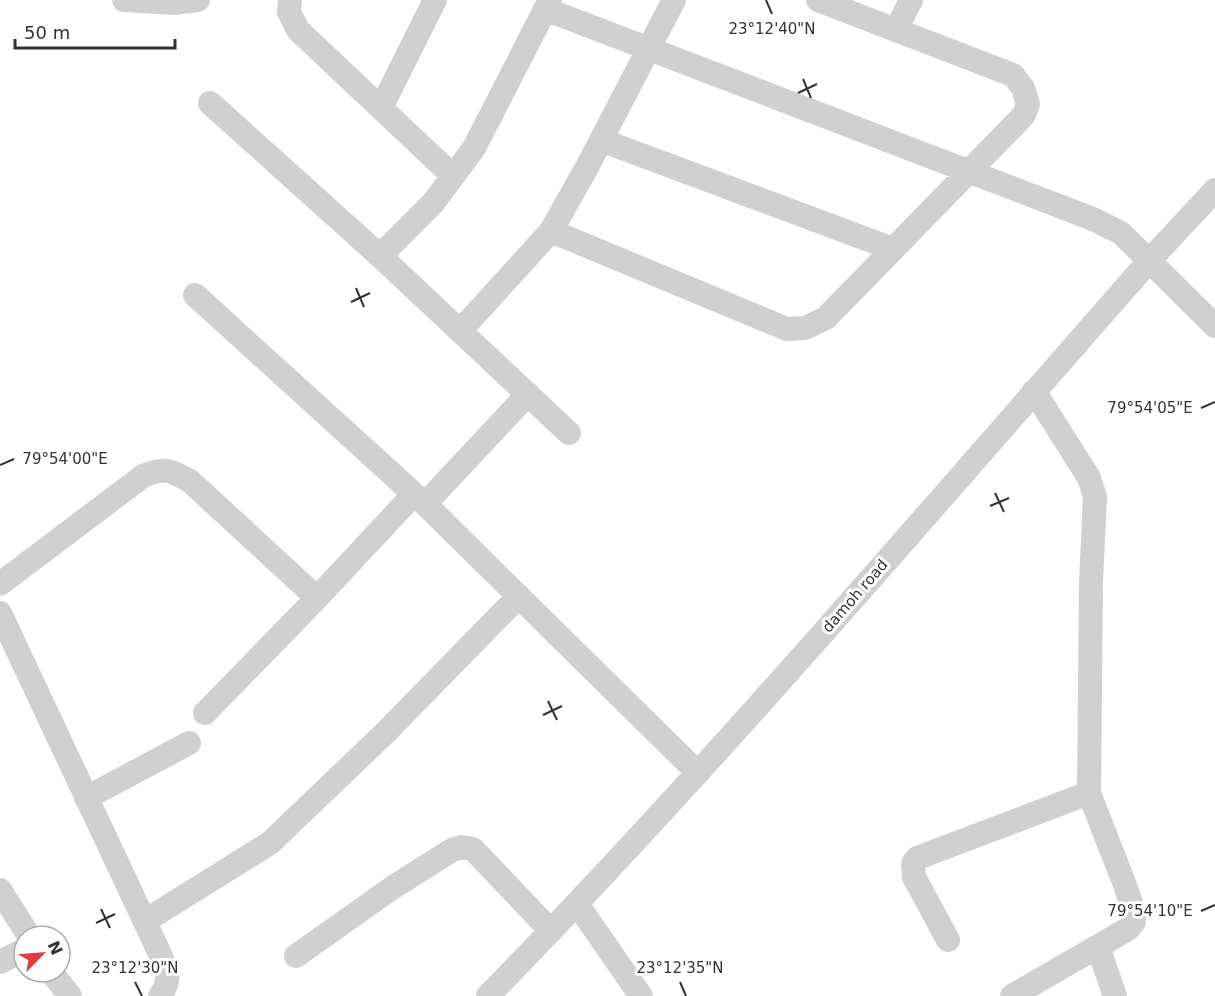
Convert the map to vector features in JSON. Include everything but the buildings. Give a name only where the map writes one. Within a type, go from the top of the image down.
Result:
[{"type":"street","points":[[124,0],[174,3],[198,0]]},
{"type":"street","points":[[290,0],[289,12],[298,30],[453,176]]},
{"type":"street","points":[[381,108],[435,0]]},
{"type":"street","points":[[460,331],[551,231],[674,0]]},
{"type":"street","points":[[551,231],[787,329],[805,328],[826,318],[1024,115],[1028,104],[1023,88],[1013,75],[818,0]]},
{"type":"street","points":[[896,30],[911,0]]},
{"type":"street","points":[[380,256],[433,203],[474,148],[547,4],[649,48],[1093,219],[1121,233],[1215,326]]},
{"type":"street","points":[[210,103],[380,256],[569,433]]},
{"type":"street","points":[[601,140],[893,249]]},
{"type":"street","name":"damoh road","points":[[488,996],[699,773],[1149,261],[1215,190]]},
{"type":"street","points":[[195,295],[420,499],[699,773]]},
{"type":"street","points":[[1012,996],[1128,930],[1134,922],[1134,912],[1089,793],[1091,582],[1095,497],[1089,478],[1034,392]]},
{"type":"street","points":[[205,713],[317,598],[528,394]]},
{"type":"street","points":[[0,584],[142,476],[158,469],[171,471],[190,481],[317,598]]},
{"type":"street","points":[[145,921],[270,843],[386,732],[519,596]]},
{"type":"street","points":[[0,613],[145,921],[168,975],[167,987],[160,996]]},
{"type":"street","points":[[86,798],[189,743]]},
{"type":"street","points":[[948,940],[914,877],[913,864],[917,858],[1089,793]]},
{"type":"street","points":[[296,956],[392,888],[452,850],[461,847],[473,849],[551,931]]},
{"type":"street","points":[[0,890],[21,924]]},
{"type":"street","points":[[577,904],[641,996]]},
{"type":"street","points":[[1098,947],[1115,996]]},
{"type":"street","points":[[60,984],[70,996]]}]
